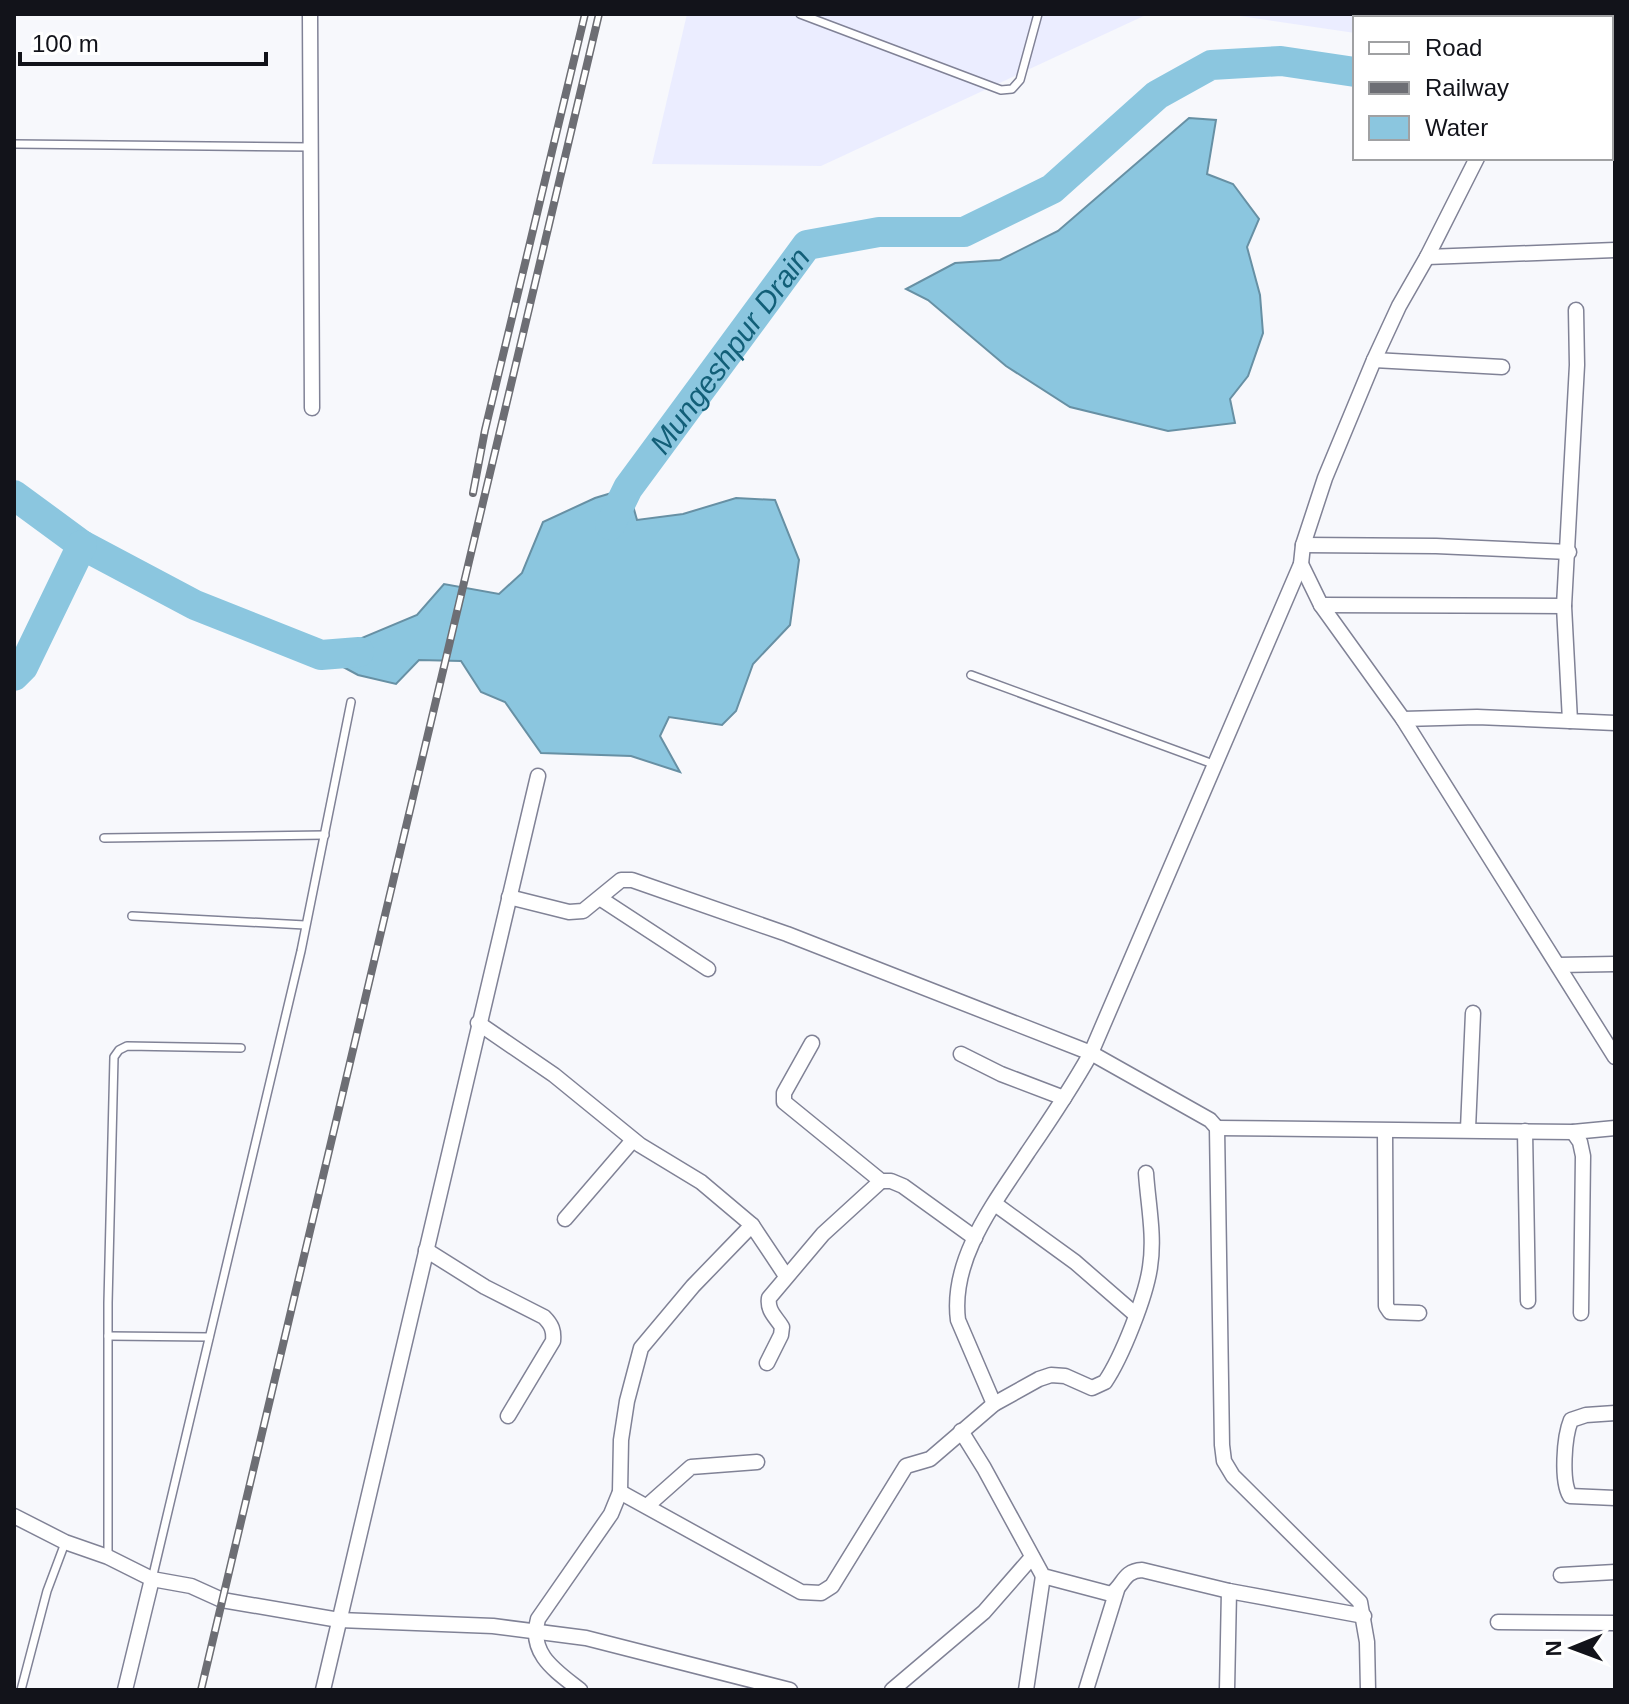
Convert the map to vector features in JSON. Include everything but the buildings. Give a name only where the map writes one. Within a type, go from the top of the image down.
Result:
[{"type":"street","points":[[310,14],[312,408]]},
{"type":"street","points":[[994,1404],[958,1320],[956,1305],[961,1277],[975,1238],[1091,1053],[1301,564],[1303,545],[1325,478],[1374,360],[1476,160]]},
{"type":"street","points":[[1427,257],[1615,250]]},
{"type":"street","points":[[1570,721],[1564,606],[1577,365],[1576,310]]},
{"type":"street","points":[[1374,360],[1502,367]]},
{"type":"street","points":[[1303,545],[1569,552]]},
{"type":"street","points":[[1301,564],[1321,605],[1403,719],[1496,872],[1615,1057]]},
{"type":"street","points":[[1321,605],[1564,606]]},
{"type":"street","points":[[1403,719],[1477,717],[1615,723]]},
{"type":"street","points":[[323,1690],[538,776]]},
{"type":"street","points":[[509,897],[569,912],[583,911],[621,880],[632,880],[787,934],[1091,1053],[1210,1120],[1217,1128],[1224,1461],[1233,1476],[1360,1602],[1364,1616],[1368,1690]]},
{"type":"street","points":[[601,899],[708,969]]},
{"type":"street","points":[[1558,965],[1615,964]]},
{"type":"street","points":[[1468,1129],[1473,1013]]},
{"type":"street","points":[[478,1023],[554,1075],[633,1140],[701,1182],[752,1225],[786,1276]]},
{"type":"street","points":[[812,1043],[784,1093],[784,1102],[881,1181],[903,1186],[975,1238]]},
{"type":"street","points":[[961,1054],[1001,1074],[1064,1098]]},
{"type":"street","points":[[1217,1128],[1573,1132],[1615,1128]]},
{"type":"street","points":[[1385,1131],[1386,1306],[1390,1312],[1419,1313]]},
{"type":"street","points":[[1525,1131],[1528,1301]]},
{"type":"street","points":[[1573,1132],[1580,1142],[1583,1156],[1581,1313]]},
{"type":"street","points":[[565,1219],[633,1140]]},
{"type":"street","points":[[620,1492],[801,1592],[821,1593],[832,1586],[906,1466],[930,1459],[994,1404],[1039,1379],[1051,1375],[1065,1376],[1092,1388],[1101,1386],[1109,1377],[1136,1315],[1150,1268],[1146,1173]]},
{"type":"street","points":[[767,1363],[782,1327],[771,1313],[769,1298],[823,1234],[881,1181]]},
{"type":"street","points":[[995,1204],[1075,1262],[1136,1315]]},
{"type":"street","points":[[580,1690],[550,1667],[538,1650],[534,1632],[543,1611],[611,1514],[620,1492],[621,1440],[627,1401],[641,1348],[693,1286],[752,1225]]},
{"type":"street","points":[[426,1250],[550,1323],[553,1341],[508,1416]]},
{"type":"street","points":[[1615,1413],[1586,1415],[1571,1420],[1567,1430],[1565,1487],[1570,1496],[1580,1499],[1615,1498]]},
{"type":"street","points":[[961,1431],[1043,1576],[1026,1690]]},
{"type":"street","points":[[647,1506],[691,1467],[757,1462]]},
{"type":"street","points":[[14,1516],[65,1542],[108,1557],[152,1579],[191,1586],[222,1600],[339,1620],[493,1626],[586,1638],[790,1690]]},
{"type":"street","points":[[892,1690],[984,1612],[1032,1557]]},
{"type":"street","points":[[1086,1690],[1117,1590],[1124,1577],[1132,1571],[1142,1570],[1229,1591],[1364,1616]]},
{"type":"street","points":[[1561,1575],[1615,1572]]},
{"type":"street","points":[[1043,1576],[1104,1594],[1117,1590]]},
{"type":"street","points":[[125,1690],[152,1579]]},
{"type":"street","points":[[1227,1690],[1229,1591]]},
{"type":"street","points":[[1498,1622],[1615,1623]]},
{"type":"lane","points":[[800,14],[1001,90],[1012,89],[1020,80],[1038,14]]},
{"type":"lane","points":[[14,144],[310,147]]},
{"type":"lane","points":[[971,675],[1213,764]]},
{"type":"lane","points":[[152,1579],[305,925],[351,702]]},
{"type":"lane","points":[[104,838],[325,835]]},
{"type":"lane","points":[[132,916],[305,925]]},
{"type":"lane","points":[[108,1557],[108,1336],[114,1057],[127,1046],[241,1048]]},
{"type":"lane","points":[[108,1336],[209,1337]]},
{"type":"lane","points":[[21,1690],[47,1591],[65,1542]]},
{"type":"shaded area","points":[[687,14],[1148,14],[821,166],[652,164]]},
{"type":"shaded area","points":[[1227,14],[1615,14],[1615,71],[1613,16],[1353,16],[1353,33]]},
{"type":"water","points":[[1189,118],[1216,120],[1207,174],[1233,184],[1259,219],[1247,247],[1260,295],[1263,333],[1248,376],[1230,399],[1235,423],[1168,431],[1070,407],[1006,366],[928,300],[906,289],[955,263],[1000,260],[1058,231]]},
{"type":"water","points":[[628,488],[637,520],[683,514],[736,498],[775,500],[799,560],[790,625],[753,664],[736,711],[722,725],[669,717],[660,736],[680,772],[631,756],[541,753],[505,702],[481,692],[461,661],[419,660],[396,684],[358,675],[321,655],[417,615],[444,584],[499,594],[522,573],[543,522],[595,498]]},
{"type":"waterway","name":"Mungeshpur Drain","points":[[610,525],[628,488],[807,245],[879,232],[964,232],[1052,189],[1157,95],[1211,65],[1281,61],[1353,72]]},
{"type":"waterway","name":"Mungeshpur Drain","points":[[14,495],[82,545],[195,605],[321,655],[359,652]]},
{"type":"waterway","points":[[14,676],[23,667],[82,545]]},
{"type":"railway","points":[[473,493],[485,430],[585,14]]},
{"type":"railway","points":[[201,1690],[599,14]]}]
